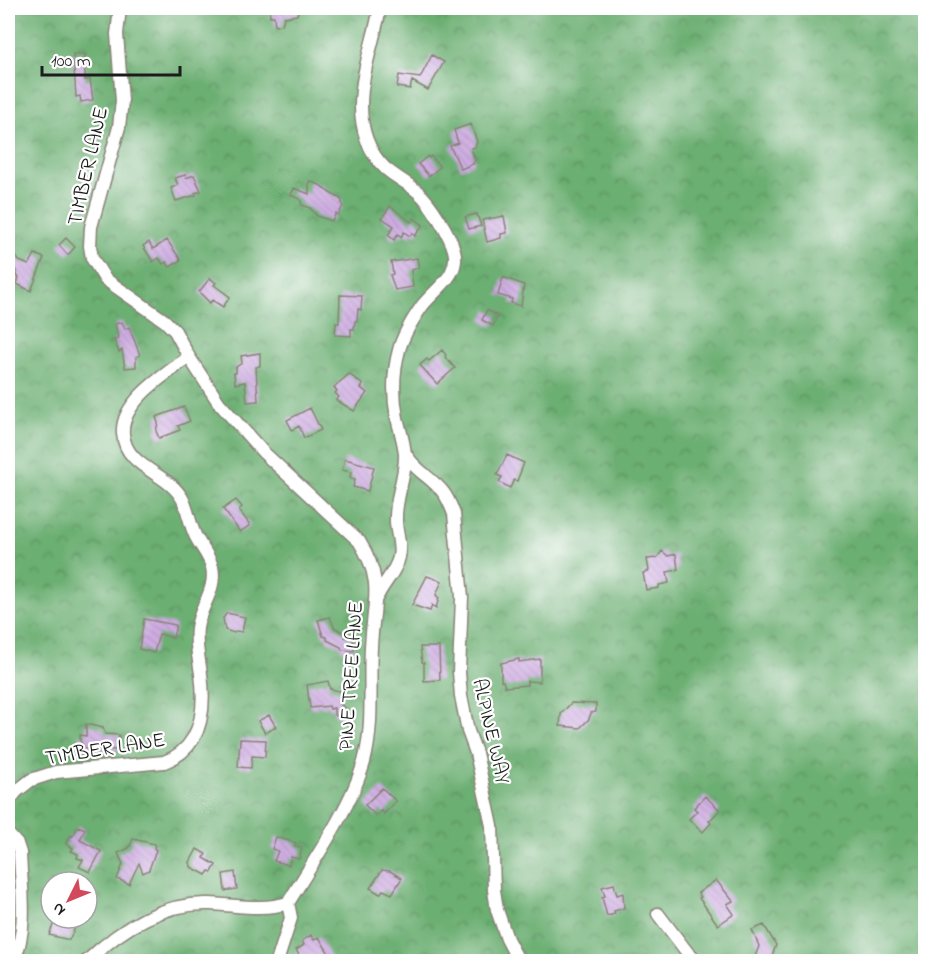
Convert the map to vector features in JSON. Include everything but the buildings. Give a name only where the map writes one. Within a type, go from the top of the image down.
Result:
[{"type":"street","name":"TIMBER LANE","points":[[8,802],[17,790],[31,780],[56,772],[164,762],[176,758],[185,751],[198,732],[202,677],[196,641],[197,627],[210,595],[213,579],[212,567],[195,536],[178,493],[133,457],[125,444],[123,434],[129,409],[146,391],[189,357],[175,331],[165,321],[105,279],[94,263],[90,246],[90,227],[119,127],[122,101],[117,34],[120,8]]},
{"type":"street","points":[[377,597],[400,556],[396,515],[405,468],[405,452],[397,416],[394,387],[399,350],[408,328],[423,305],[450,276],[455,258],[454,248],[432,208],[419,193],[385,168],[366,139],[361,105],[364,78],[380,8]]},
{"type":"street","name":"PINE TREE LANE","points":[[189,357],[219,403],[258,446],[359,541],[374,571],[377,597],[371,646],[369,730],[364,760],[347,803],[288,903]]},
{"type":"street","name":"ALPINE WAY","points":[[405,452],[410,462],[442,491],[454,514],[462,597],[459,672],[461,696],[492,826],[494,890],[497,910],[507,939],[519,962]]},
{"type":"street","points":[[8,834],[17,844],[20,852],[21,939],[13,962]]},
{"type":"street","points":[[86,962],[127,928],[168,909],[207,903],[273,908],[288,903],[291,918],[277,962]]},
{"type":"street","points":[[658,914],[697,962]]},
{"type":"green space","points":[[8,8],[925,8],[925,961],[8,961]]}]
